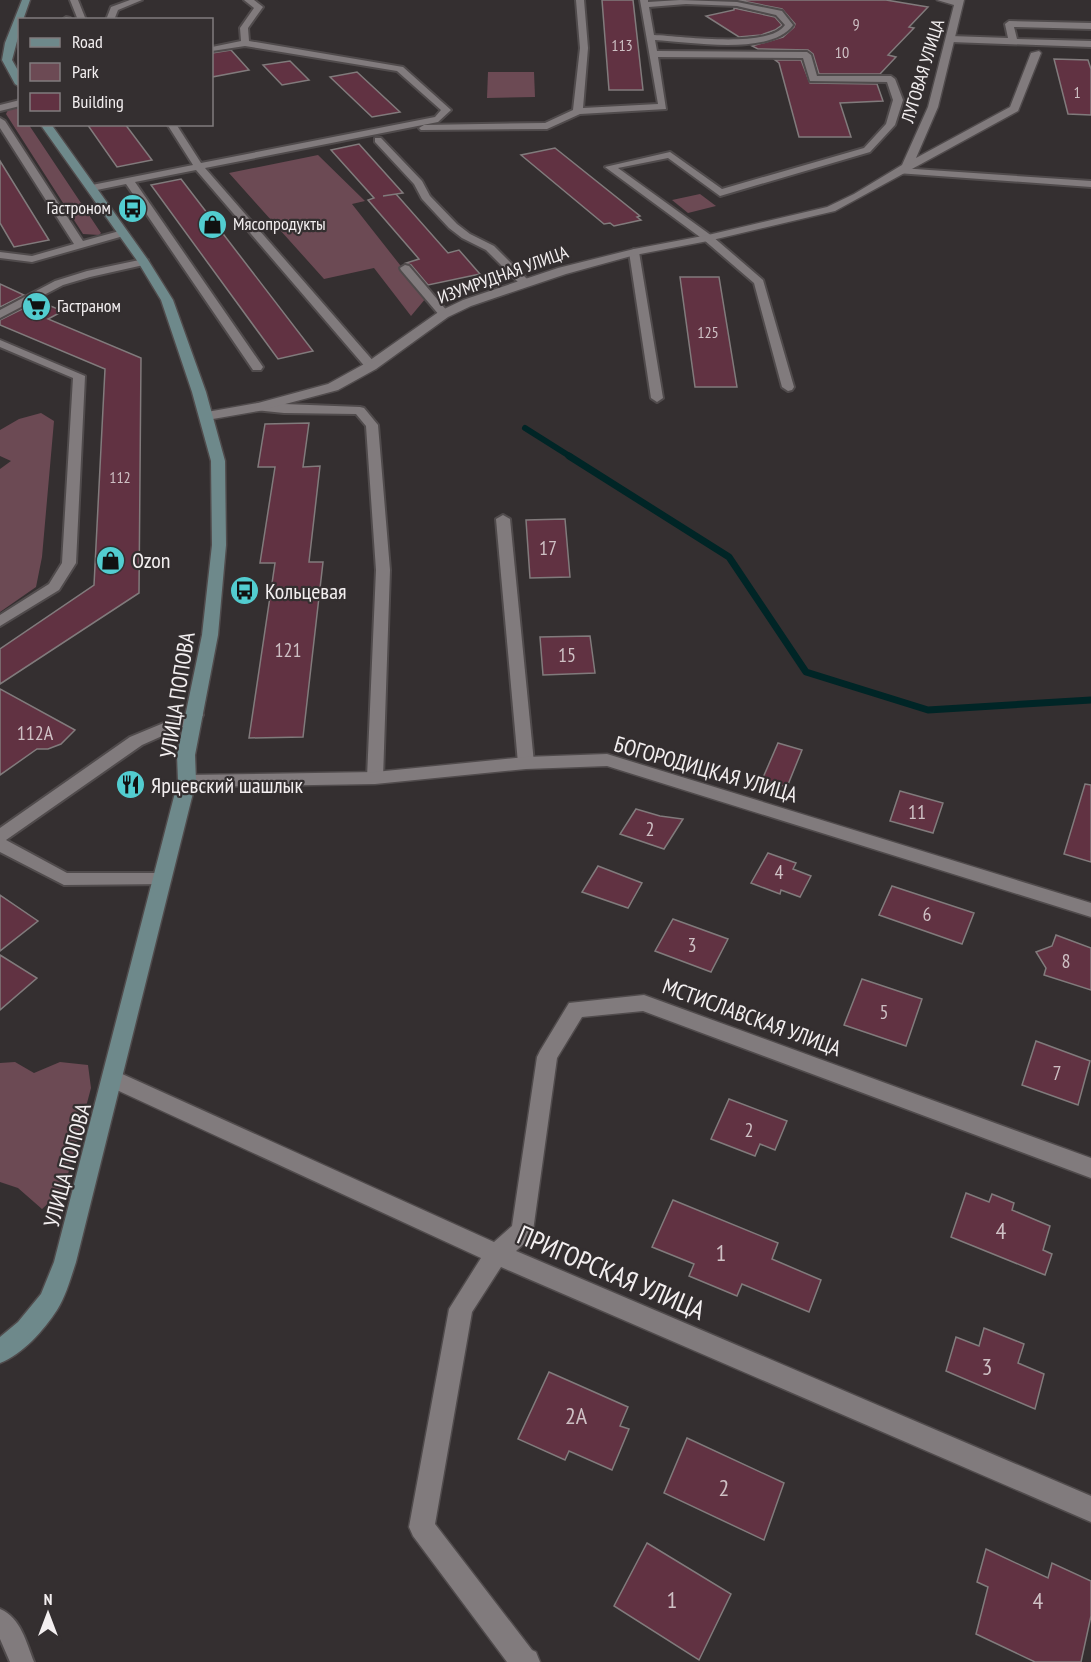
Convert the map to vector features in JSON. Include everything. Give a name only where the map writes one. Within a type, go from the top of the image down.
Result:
[{"type":"street","points":[[20,18],[27,0]]},
{"type":"street","name":"ЛУГОВАЯ УЛИЦА","points":[[903,169],[933,108],[960,1],[941,0]]},
{"type":"street","points":[[18,24],[7,60],[18,80]]},
{"type":"street","points":[[903,169],[1014,109],[1041,53]]},
{"type":"street","name":"УЛИЦА ПОПОВА","points":[[0,1352],[26,1330],[50,1301],[65,1262],[187,781],[186,755],[210,635],[219,544],[218,461],[207,416],[167,300],[144,262],[46,126]]},
{"type":"street","name":"ИЗУМРУДНАЯ УЛИЦА","points":[[207,416],[258,407],[333,387],[371,366],[444,314],[525,283],[634,252],[708,238],[831,209],[903,169]]},
{"type":"street","name":"БОГОРОДИЦКАЯ УЛИЦА","points":[[187,781],[375,778],[526,763],[607,760],[1091,910]]},
{"type":"street","name":"МСТИСЛАВСКАЯ УЛИЦА","points":[[496,1254],[522,1231],[547,1057],[576,1009],[644,1003],[1091,1168]]},
{"type":"street","name":"ПРИГОРСКАЯ УЛИЦА","points":[[113,1079],[496,1254],[1091,1509]]},
{"type":"street","points":[[496,1254],[460,1309],[422,1527],[522,1660],[526,1662]]},
{"type":"lane","points":[[74,0],[81,18]]},
{"type":"lane","points":[[111,18],[114,9],[138,0]]},
{"type":"lane","points":[[245,43],[244,28],[260,7],[248,0]]},
{"type":"lane","points":[[578,111],[584,48],[580,0]]},
{"type":"lane","points":[[396,128],[547,126],[578,111],[663,107],[653,54],[644,2],[737,4],[778,14],[789,25],[784,33],[764,40],[733,42],[650,36]]},
{"type":"lane","points":[[1013,41],[1009,24],[1091,26]]},
{"type":"lane","points":[[951,39],[1091,44]]},
{"type":"lane","points":[[92,188],[438,119],[446,110],[400,69],[245,43],[213,49]]},
{"type":"lane","points":[[653,54],[807,55],[813,79],[891,79],[898,100],[890,125],[867,150],[720,193],[670,155],[610,167],[708,238],[759,282],[788,387]]},
{"type":"lane","points":[[0,108],[18,104]]},
{"type":"lane","points":[[0,121],[79,244]]},
{"type":"lane","points":[[172,126],[199,167],[371,366]]},
{"type":"lane","points":[[378,140],[418,183],[426,197],[456,230],[490,248],[525,283]]},
{"type":"lane","points":[[903,169],[1091,184]]},
{"type":"lane","points":[[129,181],[257,367]]},
{"type":"lane","points":[[0,255],[32,259],[123,233]]},
{"type":"lane","points":[[634,252],[657,399]]},
{"type":"lane","points":[[0,315],[59,283],[87,274],[144,262]]},
{"type":"lane","points":[[405,268],[444,314]]},
{"type":"lane","points":[[0,343],[79,376],[69,563],[54,587],[0,621]]},
{"type":"lane","points":[[258,407],[275,410],[360,411],[372,425],[383,570],[375,778]]},
{"type":"lane","points":[[503,519],[526,763]]},
{"type":"lane","points":[[0,836],[136,741],[195,715]]},
{"type":"lane","points":[[0,844],[64,879],[163,879]]},
{"type":"lane","points":[[0,1621],[10,1632],[22,1662]]},
{"type":"green space","points":[[488,72],[534,72],[535,97],[487,98]]},
{"type":"green space","points":[[18,108],[18,126],[30,126],[101,233],[99,235],[83,234],[6,114],[8,110]]},
{"type":"green space","points":[[318,155],[365,201],[352,204],[426,298],[411,316],[374,268],[324,279],[229,173]]},
{"type":"green space","points":[[700,194],[716,206],[688,213],[672,200]]},
{"type":"green space","points":[[41,413],[54,421],[42,557],[36,587],[0,612],[0,469],[11,461],[0,456],[0,430],[19,419]]},
{"type":"green space","points":[[15,1062],[34,1073],[60,1062],[88,1065],[91,1088],[64,1189],[42,1209],[18,1188],[0,1182],[0,1063]]},
{"type":"building","points":[[602,0],[633,0],[643,90],[609,90]]},
{"type":"building","points":[[738,0],[886,0],[928,7],[909,27],[914,28],[888,55],[896,57],[880,74],[819,74],[813,54],[808,50],[758,49],[752,46],[783,37],[795,24],[782,9]]},
{"type":"building","points":[[734,8],[775,17],[782,25],[761,35],[739,37],[706,16],[734,10]]},
{"type":"building","points":[[231,50],[249,70],[213,77],[213,53]]},
{"type":"building","points":[[1054,59],[1088,60],[1091,69],[1091,115],[1068,114]]},
{"type":"building","points":[[775,60],[801,60],[810,83],[877,84],[883,101],[840,103],[851,137],[799,137],[779,63]]},
{"type":"building","points":[[290,61],[309,80],[282,85],[263,65]]},
{"type":"building","points":[[357,72],[400,112],[372,117],[330,77]]},
{"type":"building","points":[[88,126],[126,126],[152,160],[117,167]]},
{"type":"building","points":[[359,144],[403,193],[396,194],[448,253],[459,250],[480,274],[428,285],[411,265],[406,263],[419,259],[368,200],[374,198],[331,150]]},
{"type":"building","points":[[555,148],[640,216],[637,217],[641,220],[614,226],[610,223],[604,224],[521,155]]},
{"type":"building","points":[[0,161],[49,240],[14,247],[0,223]]},
{"type":"building","points":[[181,179],[313,351],[278,359],[151,185]]},
{"type":"building","points":[[680,277],[719,277],[737,387],[695,387]]},
{"type":"building","points":[[0,284],[24,295],[0,307]]},
{"type":"building","points":[[38,301],[63,311],[48,319],[141,358],[139,593],[0,684],[0,649],[94,585],[105,369],[0,325],[0,320]]},
{"type":"building","points":[[309,423],[303,467],[320,466],[309,562],[323,562],[303,737],[249,738],[275,563],[260,563],[275,467],[258,467],[265,424]]},
{"type":"building","points":[[565,519],[570,577],[530,578],[526,520]]},
{"type":"building","points":[[590,636],[595,673],[543,675],[540,637]]},
{"type":"building","points":[[0,689],[75,730],[61,744],[48,749],[37,749],[0,775]]},
{"type":"building","points":[[778,743],[802,750],[787,787],[762,780]]},
{"type":"building","points":[[1085,784],[1091,785],[1091,862],[1064,854]]},
{"type":"building","points":[[900,791],[943,803],[933,833],[890,821]]},
{"type":"building","points":[[636,809],[660,816],[683,819],[664,849],[620,834]]},
{"type":"building","points":[[768,853],[796,863],[793,869],[811,876],[800,897],[781,890],[780,894],[751,883]]},
{"type":"building","points":[[598,866],[642,883],[628,908],[582,892]]},
{"type":"building","points":[[892,886],[974,913],[962,944],[879,915]]},
{"type":"building","points":[[0,895],[38,921],[0,951]]},
{"type":"building","points":[[673,919],[728,939],[711,972],[655,951]]},
{"type":"building","points":[[1056,935],[1091,948],[1091,990],[1044,975],[1046,968],[1036,952],[1052,946]]},
{"type":"building","points":[[0,955],[37,978],[0,1010]]},
{"type":"building","points":[[862,979],[922,999],[906,1046],[844,1025]]},
{"type":"building","points":[[1036,1041],[1090,1061],[1078,1105],[1022,1085]]},
{"type":"building","points":[[729,1099],[787,1121],[775,1150],[760,1144],[755,1156],[711,1139]]},
{"type":"building","points":[[966,1193],[989,1202],[992,1194],[1014,1203],[1012,1210],[1050,1226],[1043,1250],[1052,1254],[1045,1275],[951,1237]]},
{"type":"building","points":[[673,1200],[778,1243],[772,1259],[821,1280],[809,1312],[742,1284],[737,1296],[689,1276],[694,1264],[652,1247]]},
{"type":"building","points":[[984,1328],[1024,1344],[1018,1363],[1044,1374],[1035,1409],[946,1371],[956,1337],[979,1346]]},
{"type":"building","points":[[549,1372],[628,1407],[620,1426],[629,1429],[612,1470],[569,1451],[565,1460],[518,1439]]},
{"type":"building","points":[[687,1438],[784,1483],[764,1540],[664,1493]]},
{"type":"building","points":[[647,1543],[731,1594],[699,1660],[614,1606]]},
{"type":"building","points":[[986,1549],[1048,1578],[1052,1563],[1091,1581],[1091,1616],[1081,1662],[1035,1662],[976,1634],[988,1587],[977,1582]]},
{"type":"waterway","points":[[525,428],[571,457]]},
{"type":"waterway","points":[[569,456],[729,557],[806,672],[928,710],[1091,700]]},
{"type":"place","name":"Гастроном","points":[[132,208]]},
{"type":"place","name":"Мясопродукты","points":[[212,224]]},
{"type":"place","name":"Гастраном","points":[[36,306]]},
{"type":"place","name":"Ozon","points":[[111,560]]},
{"type":"place","name":"Кольцевая","points":[[244,591]]},
{"type":"place","name":"Ярцевский шашлык","points":[[130,785]]}]
